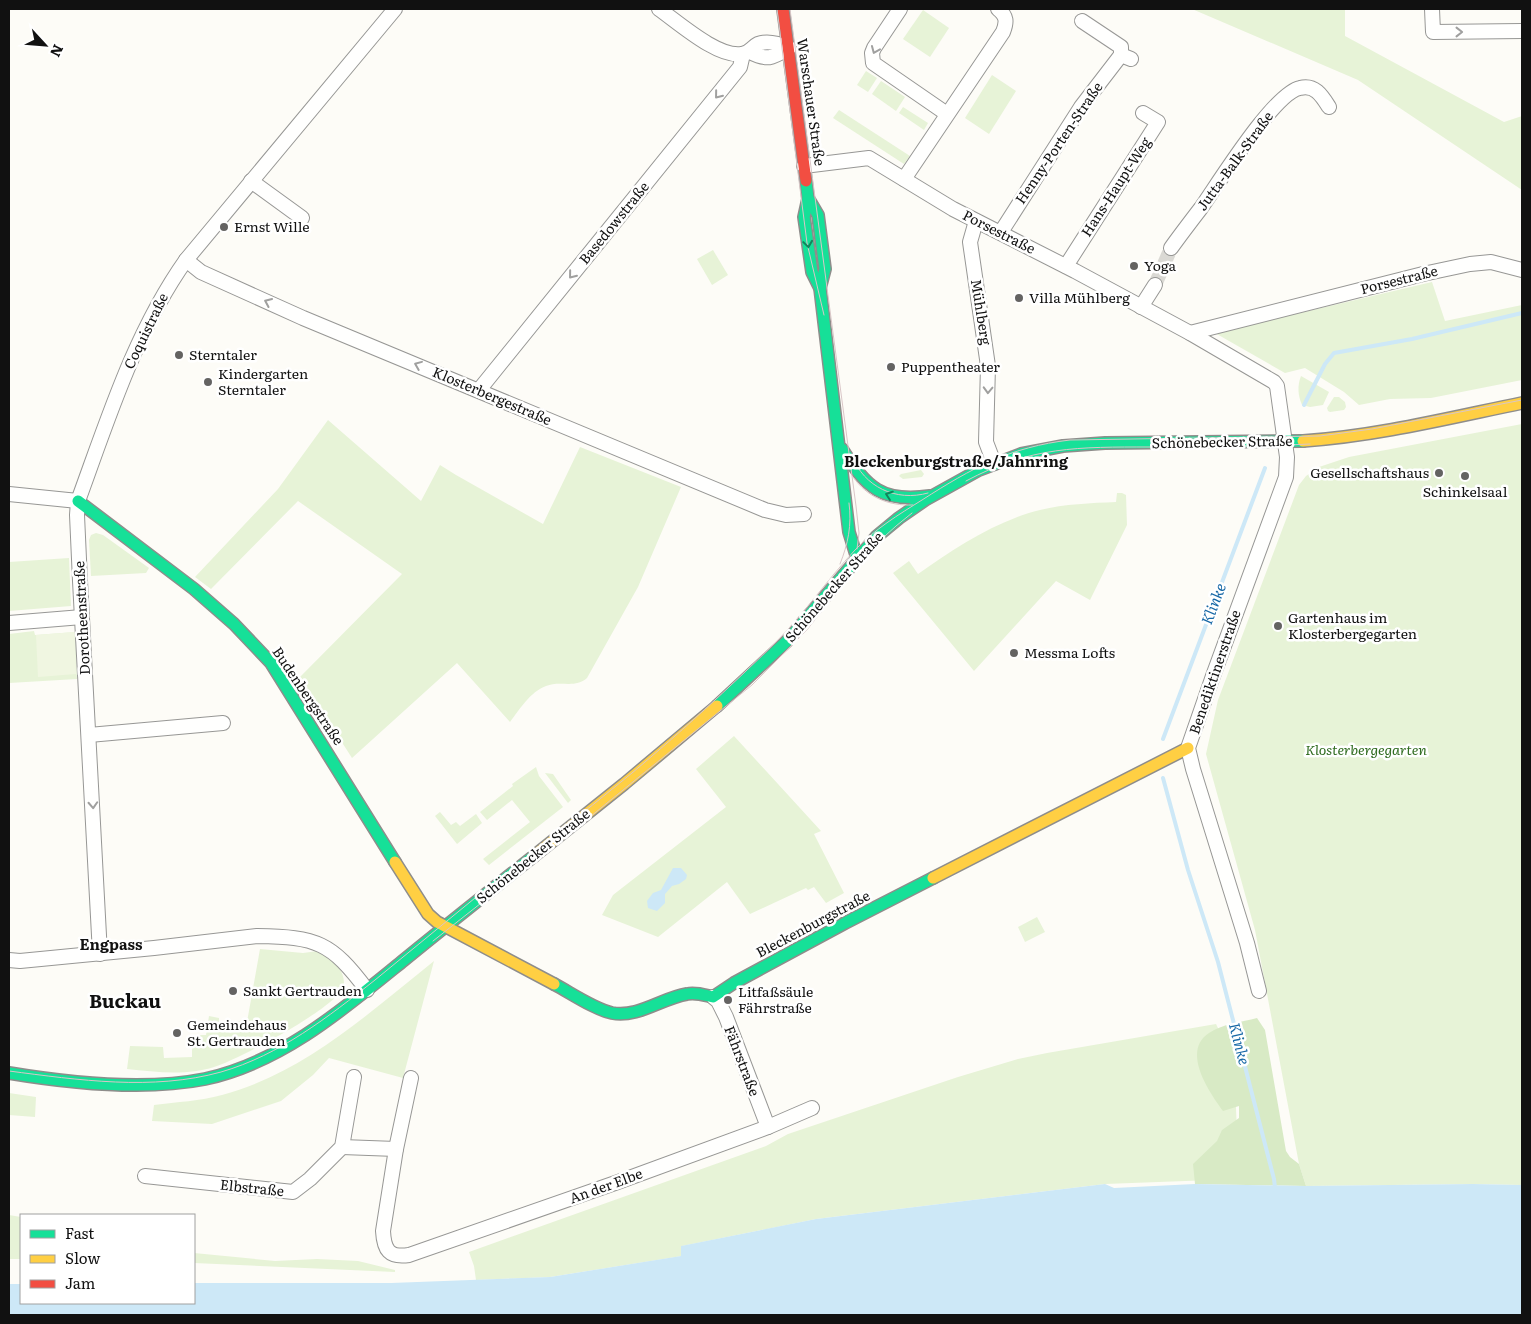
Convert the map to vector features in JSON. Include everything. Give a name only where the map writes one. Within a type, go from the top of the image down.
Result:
[{"type":"main road","name":"Warschauer Straße","points":[[783,9],[808,199],[818,215],[825,269],[820,288],[849,532],[857,558]]},
{"type":"main road","name":"Schönebecker Straße","points":[[9,1073],[88,1082],[146,1084],[179,1082],[214,1076],[263,1059],[319,1026],[367,990],[572,826],[729,695],[788,640],[884,529],[936,495],[994,463],[1033,451],[1075,444],[1284,441],[1330,438],[1361,434],[1522,403]]},
{"type":"main road","name":"Warschauer Straße","points":[[840,445],[861,478],[881,493],[908,499],[936,495]]},
{"type":"main road","name":"Budenbergstraße","points":[[78,501],[194,589],[234,624],[271,662],[428,914],[446,926]]},
{"type":"main road","name":"Bleckenburgstraße","points":[[713,997],[734,983],[853,919],[1188,748]]},
{"type":"main road","points":[[446,926],[598,1007],[612,1012],[632,1011],[684,993],[694,992],[713,997]]},
{"type":"street","name":"Coquistraße","points":[[78,501],[140,337],[186,260],[395,9]]},
{"type":"street","points":[[659,9],[718,51],[732,55],[746,53],[761,58],[774,57],[788,48]]},
{"type":"street","points":[[900,9],[874,48],[872,63],[947,114]]},
{"type":"street","points":[[1432,9],[1433,32],[1522,31]]},
{"type":"street","points":[[904,179],[1003,32],[1002,14]]},
{"type":"street","name":"Henny-Porten-Straße","points":[[1000,232],[1081,107],[1126,57],[1121,47],[1082,21]]},
{"type":"street","name":"Basedowstraße","points":[[479,390],[740,67],[746,53]]},
{"type":"street","name":"Jutta-Balk-Straße","points":[[1171,248],[1245,143],[1286,95],[1298,88],[1311,88],[1319,92],[1329,107]]},
{"type":"street","name":"Hans-Haupt-Weg","points":[[1066,266],[1158,122],[1143,113]]},
{"type":"street","name":"Porsestraße","points":[[804,166],[869,158],[976,221],[1066,266],[1190,333],[1275,383],[1278,390],[1284,441]]},
{"type":"street","points":[[251,181],[302,218]]},
{"type":"street","name":"Mühlberg","points":[[976,221],[970,242],[988,366],[986,442],[994,463]]},
{"type":"street","name":"Klosterbergestraße","points":[[186,260],[201,272],[302,318],[765,510],[786,515],[804,514]]},
{"type":"street","name":"Porsestraße","points":[[1190,333],[1423,274],[1470,264],[1491,262],[1522,270]]},
{"type":"street","points":[[1142,307],[1154,285]]},
{"type":"street","name":"Benediktinerstraße","points":[[1260,991],[1188,748],[1286,477],[1287,462],[1284,441]]},
{"type":"street","points":[[9,494],[78,501]]},
{"type":"street","name":"Dorotheenstraße","points":[[78,501],[77,515],[100,954]]},
{"type":"street","points":[[9,623],[82,617]]},
{"type":"street","points":[[88,734],[223,722]]},
{"type":"street","points":[[9,960],[20,961],[100,954],[257,936],[295,938],[319,944],[329,949],[346,963],[367,990]]},
{"type":"street","name":"Fährstraße","points":[[713,997],[718,1001],[726,1017],[768,1127]]},
{"type":"street","points":[[354,1078],[342,1147],[396,1149],[411,1078]]},
{"type":"street","name":"An der Elbe","points":[[396,1149],[383,1231],[386,1249],[397,1256],[409,1255],[515,1219],[768,1127],[812,1108]]},
{"type":"street","name":"Elbstraße","points":[[145,1176],[293,1192],[310,1180],[342,1147]]},
{"type":"green space","points":[[1192,9],[1345,9],[1345,36],[1504,122],[1522,116],[1522,190],[1358,80]]},
{"type":"green space","points":[[923,10],[949,28],[930,57],[903,39]]},
{"type":"green space","points":[[866,71],[877,78],[868,92],[857,85]]},
{"type":"green space","points":[[992,75],[1016,91],[989,134],[965,118]]},
{"type":"green space","points":[[881,81],[905,97],[896,111],[872,94]]},
{"type":"green space","points":[[903,107],[928,123],[924,130],[899,113]]},
{"type":"green space","points":[[839,110],[910,156],[904,164],[833,118]]},
{"type":"green space","points":[[713,250],[728,275],[712,285],[697,259]]},
{"type":"green space","points":[[1432,282],[1445,321],[1522,305],[1522,380],[1431,398],[1390,399],[1359,405],[1344,392],[1305,368],[1285,373],[1215,333]]},
{"type":"green space","points":[[1301,376],[1329,392],[1323,405],[1310,407],[1302,405],[1298,391]]},
{"type":"green space","points":[[1334,397],[1339,397],[1345,402],[1346,407],[1344,410],[1328,411],[1327,408]]},
{"type":"green space","points":[[328,420],[421,501],[440,465],[543,524],[580,447],[681,487],[638,587],[587,678],[578,683],[551,684],[540,689],[526,701],[510,722],[457,663],[352,758],[300,677],[402,574],[298,501],[211,589],[195,577],[278,489]]},
{"type":"green space","name":"Klosterbergegarten","points":[[1522,424],[1522,1185],[1306,1186],[1299,1164],[1255,930],[1206,754],[1218,700],[1299,485],[1306,476],[1319,467],[1349,457]]},
{"type":"green space","points":[[921,470],[924,474],[922,477],[903,479],[899,476],[901,474]]},
{"type":"green space","points":[[1117,493],[1126,495],[1127,525],[1090,600],[1056,581],[974,671],[893,573],[909,561],[918,574],[976,536],[1024,515],[1059,506],[1116,502]]},
{"type":"green space","points":[[96,533],[103,535],[149,568],[146,573],[91,576],[89,540],[91,535]]},
{"type":"green space","points":[[69,558],[71,606],[9,611],[9,562]]},
{"type":"green space","points":[[34,631],[35,635],[75,632],[77,679],[9,683],[9,634]]},
{"type":"green space","points":[[75,632],[76,674],[38,677],[36,635]]},
{"type":"green space","points":[[734,736],[821,831],[814,834],[844,893],[826,903],[814,887],[808,890],[806,888],[750,914],[727,882],[658,937],[602,915],[613,895],[726,807],[696,769]]},
{"type":"green space","points":[[536,767],[539,776],[563,807],[489,865],[483,859],[530,822],[512,800],[487,820],[480,812],[513,786],[512,784]]},
{"type":"green space","points":[[545,773],[553,774],[571,800],[568,803]]},
{"type":"green space","points":[[440,812],[451,825],[456,822],[460,826],[476,814],[482,823],[457,844],[435,816]]},
{"type":"green space","points":[[1037,917],[1045,932],[1025,942],[1018,927]]},
{"type":"green space","points":[[260,949],[303,953],[318,951],[340,969],[344,985],[339,994],[308,1018],[264,1044],[226,1063],[193,1072],[127,1069],[130,1046],[163,1047],[164,1058],[192,1057],[192,1035],[206,1035],[209,1016],[219,1018],[219,1025],[226,1027],[233,1027],[236,1021],[247,1022]]},
{"type":"green space","points":[[434,961],[403,1078],[329,1058],[313,1075],[281,1101],[212,1124],[152,1121],[154,1105],[222,1095],[252,1085],[308,1057],[360,1020]]},
{"type":"green space","points":[[1257,1018],[1265,1030],[1286,1151],[1299,1164],[1306,1186],[1195,1184],[1193,1164],[1217,1141],[1222,1130],[1239,1118],[1239,1106],[1223,1111],[1211,1093],[1200,1072],[1197,1050],[1201,1041],[1214,1030],[1226,1025]]},
{"type":"green space","points":[[1216,1024],[1234,1061],[1239,1179],[1105,1184],[816,1219],[682,1246],[682,1256],[550,1277],[476,1280],[469,1252],[766,1146],[788,1134],[1018,1059]]},
{"type":"green space","points":[[9,1093],[36,1097],[35,1117],[9,1115]]},
{"type":"green space","points":[[9,1215],[20,1217],[20,1259],[9,1259]]},
{"type":"green space","points":[[195,1253],[275,1261],[317,1259],[358,1261],[395,1270],[395,1272],[195,1263]]},
{"type":"water","points":[[673,868],[681,868],[687,875],[686,879],[672,886],[665,894],[665,903],[657,911],[648,908],[647,901],[653,893],[661,890]]},
{"type":"water","points":[[1105,1184],[1114,1188],[1195,1184],[1306,1186],[1522,1185],[1522,1315],[9,1315],[9,1284],[20,1284],[20,1304],[195,1304],[195,1283],[391,1283],[550,1277],[681,1256],[681,1246],[816,1219]]},
{"type":"waterway","name":"Klinke","points":[[1304,405],[1325,364],[1334,353],[1412,339],[1522,313]]},
{"type":"waterway","name":"Klinke","points":[[1163,739],[1265,468]]},
{"type":"waterway","name":"Klinke","points":[[1163,778],[1188,870],[1218,962],[1275,1188]]},
{"type":"tunnel","points":[[1155,285],[1171,248]]},
{"type":"tram line","points":[[777,9],[807,243],[824,315]]},
{"type":"tram line","points":[[790,9],[856,506],[859,533],[857,549]]},
{"type":"tram line","points":[[9,1071],[115,1082],[169,1081],[195,1078],[243,1065],[302,1034],[375,980],[669,742],[775,643],[845,561],[871,535],[940,489],[992,461],[1029,448],[1070,440],[1320,436],[1372,429],[1522,400]]},
{"type":"tram line","points":[[966,481],[1012,461],[1056,451],[1100,447],[1310,444]]},
{"type":"tram line","points":[[852,456],[864,476],[882,490],[904,495],[928,493]]},
{"type":"tram line","points":[[853,477],[865,490],[879,499],[895,504],[913,505]]},
{"type":"tram line","points":[[840,564],[849,534],[849,503]]},
{"type":"tram line","points":[[433,941],[585,821],[752,685],[806,631],[874,546],[912,513]]},
{"type":"traffic: fast","points":[[806,181],[808,198],[818,215],[825,269],[820,288]]},
{"type":"traffic: fast","points":[[808,199],[804,217],[812,272],[820,288],[849,532],[857,558]]},
{"type":"traffic: fast","points":[[717,706],[787,641],[876,537],[925,500],[979,470],[1021,454],[1063,446],[1105,443],[1303,441]]},
{"type":"traffic: fast","points":[[842,449],[860,474],[877,490],[900,497],[930,496]]},
{"type":"traffic: fast","points":[[78,501],[194,589],[234,624],[271,663],[395,862]]},
{"type":"traffic: fast","points":[[9,1073],[56,1080],[158,1085],[205,1079],[233,1071],[260,1060],[286,1047],[335,1015],[534,856]]},
{"type":"traffic: fast","points":[[554,984],[605,1011],[622,1014],[641,1010],[687,994],[713,997],[734,983],[933,878]]},
{"type":"traffic: slow","points":[[1303,441],[1386,431],[1522,403]]},
{"type":"traffic: slow","points":[[534,856],[717,706]]},
{"type":"traffic: slow","points":[[933,878],[1188,748]]},
{"type":"traffic: slow","points":[[395,862],[428,914],[437,922],[554,984]]},
{"type":"traffic: jam","points":[[783,9],[806,181]]},
{"type":"place","name":"Ernst Wille","points":[[224,227]]},
{"type":"place","name":"Yoga","points":[[1134,266]]},
{"type":"place","name":"Villa Mühlberg","points":[[1019,298]]},
{"type":"place","name":"Sterntaler","points":[[179,355]]},
{"type":"place","name":"Puppentheater","points":[[891,367]]},
{"type":"place","name":"Kindergarten Sterntaler","points":[[208,382]]},
{"type":"place","name":"Gesellschaftshaus","points":[[1439,473]]},
{"type":"place","name":"Schinkelsaal","points":[[1465,476]]},
{"type":"place","name":"Gartenhaus im Klosterbergegarten","points":[[1278,626]]},
{"type":"place","name":"Messma Lofts","points":[[1014,653]]},
{"type":"place","name":"Sankt Gertrauden","points":[[233,991]]},
{"type":"place","name":"Litfaßsäule Fährstraße","points":[[728,1000]]},
{"type":"place","name":"Gemeindehaus St. Gertrauden","points":[[177,1033]]},
{"type":"district","name":"Bleckenburgstraße/Jahnring","points":[[956,462]]},
{"type":"district","name":"Engpass","points":[[111,945]]},
{"type":"district","name":"Buckau","points":[[125,1001]]}]
